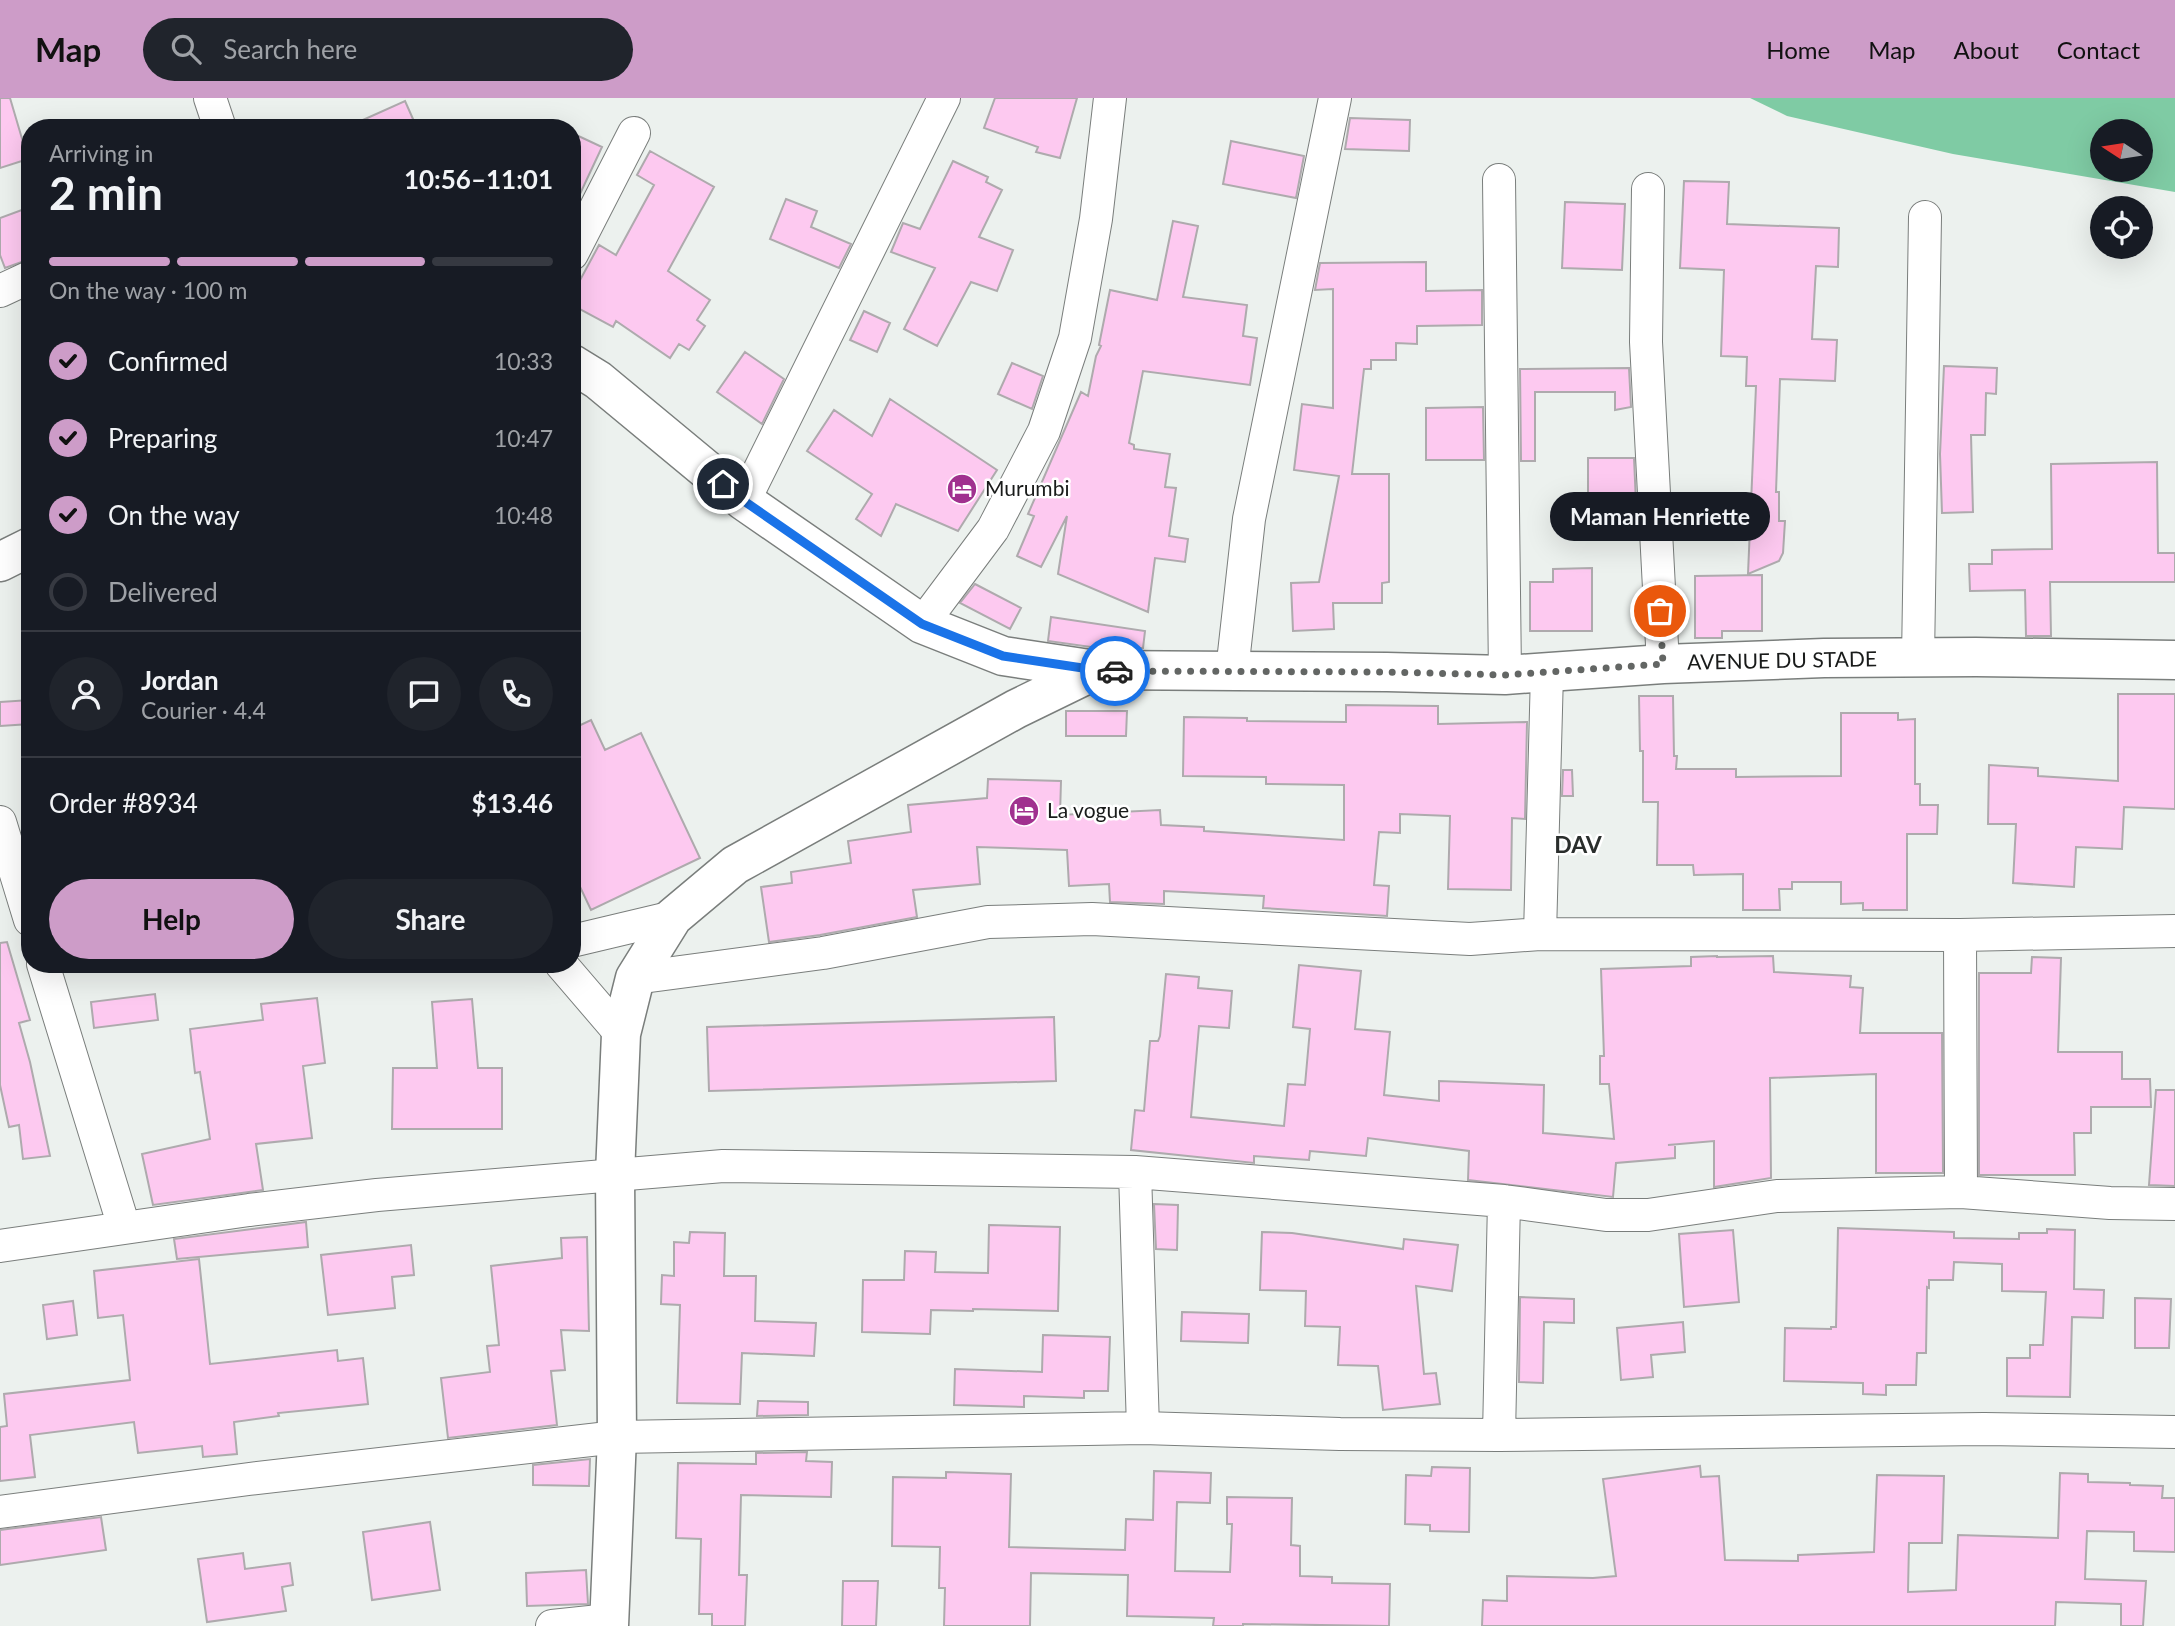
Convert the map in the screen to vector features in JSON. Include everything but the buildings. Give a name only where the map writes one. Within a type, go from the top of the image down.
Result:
[{"type":"street","points":[[210,98],[217,119]]},
{"type":"street","points":[[744,501],[944,98]]},
{"type":"street","points":[[922,624],[993,529],[1044,430],[1075,338],[1096,219],[1110,98]]},
{"type":"street","points":[[1232,671],[1249,519],[1335,98]]},
{"type":"street","points":[[581,236],[634,133]]},
{"type":"street","points":[[1499,180],[1505,675]]},
{"type":"street","points":[[1648,189],[1646,342],[1663,664]]},
{"type":"street","points":[[1918,659],[1925,217]]},
{"type":"street","points":[[0,291],[21,281]]},
{"type":"street","name":"AVENUE DU STADE","points":[[581,370],[598,380],[744,501],[922,624],[1003,656],[1096,670],[1505,675],[1663,664],[1824,659],[1976,657],[2175,660]]},
{"type":"street","points":[[0,562],[21,552]]},
{"type":"street","points":[[552,1626],[609,1623],[617,1437],[615,1174],[621,1034],[635,978],[673,917],[735,865],[1016,709],[1096,670]]},
{"type":"street","points":[[1540,934],[1547,673]]},
{"type":"street","points":[[0,821],[21,890]]},
{"type":"street","points":[[581,939],[673,917]]},
{"type":"street","points":[[635,978],[823,953],[988,922],[1091,919],[1471,939],[1540,934],[1960,935],[2175,931]]},
{"type":"street","points":[[1960,935],[1961,1192]]},
{"type":"street","points":[[46,973],[124,1227]]},
{"type":"street","points":[[570,973],[621,1034]]},
{"type":"street","points":[[0,1246],[124,1227],[377,1195],[723,1166],[1135,1171],[1504,1202],[1606,1215],[1648,1215],[1777,1196],[1961,1192],[2175,1205]]},
{"type":"street","points":[[1135,1171],[1143,1427]]},
{"type":"street","points":[[1499,1435],[1504,1202]]},
{"type":"street","points":[[0,1512],[249,1479],[617,1437],[1143,1427],[1340,1434],[1499,1435],[1984,1429],[2175,1432]]},
{"type":"shaded area","points":[[1750,98],[2175,98],[2175,192],[2117,182],[2153,182],[2153,119],[2090,119],[2090,177],[1953,154],[1787,116]]},
{"type":"way so far","points":[[1115,671],[1505,675],[1663,664],[1660,611]]},
{"type":"place","name":"Murumbi","points":[[962,489]]},
{"type":"place","name":"Maman Henriette","points":[[1660,611]]},
{"type":"place","name":"La vogue","points":[[1024,811]]},
{"type":"district","name":"DAV","points":[[1578,845]]},
{"type":"route","points":[[723,484],[922,624],[1003,656],[1115,671]]}]
